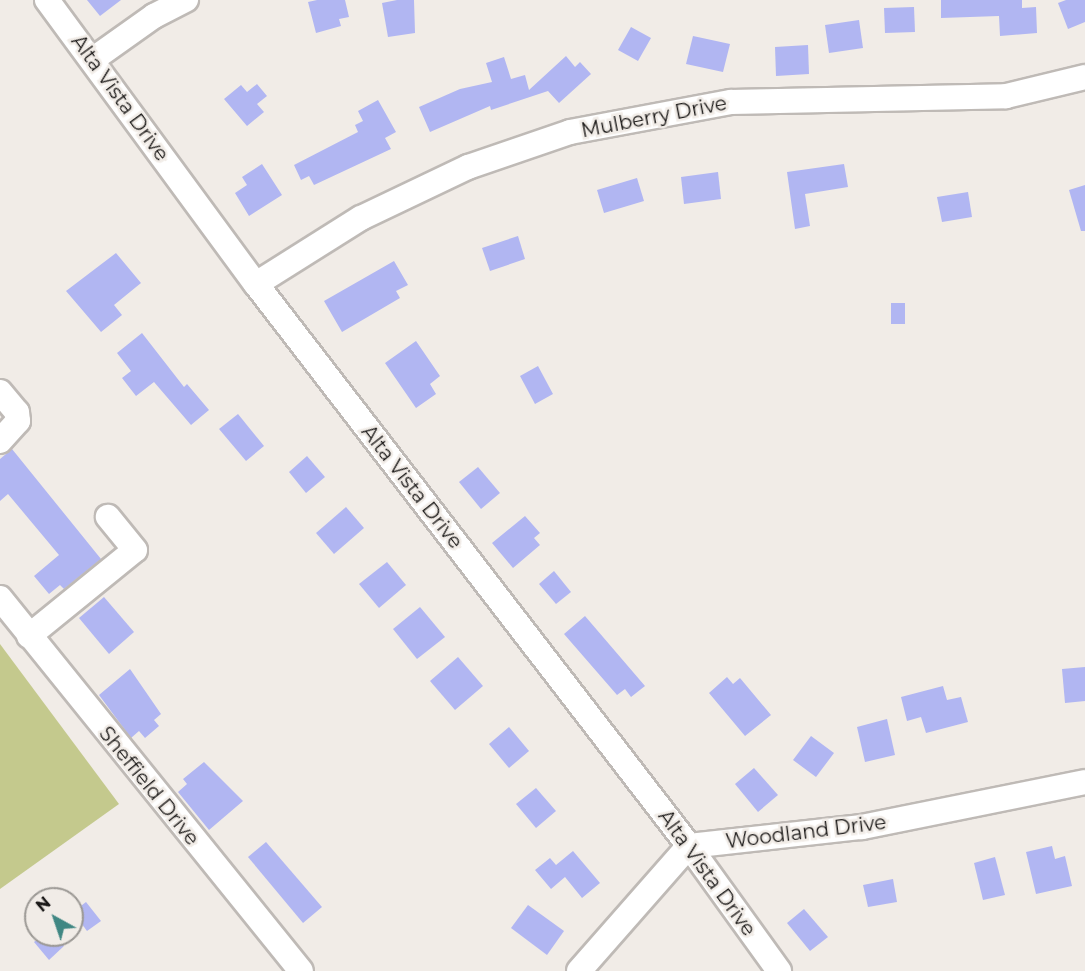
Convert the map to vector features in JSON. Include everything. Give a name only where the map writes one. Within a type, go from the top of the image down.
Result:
[{"type":"street","name":"Alta Vista Drive","points":[[48,0],[256,284],[689,846],[779,971]]},
{"type":"street","points":[[92,60],[154,16],[186,0]]},
{"type":"street","name":"Mulberry Drive","points":[[256,284],[361,218],[468,167],[570,132],[730,102],[1006,96],[1085,77]]},
{"type":"street","points":[[0,392],[17,412],[18,421],[0,441]]},
{"type":"street","points":[[29,636],[135,550],[108,517]]},
{"type":"street","name":"Sheffield Drive","points":[[0,598],[301,971]]},
{"type":"street","name":"Woodland Drive","points":[[689,846],[862,827],[1085,782]]},
{"type":"street","points":[[579,971],[689,846]]},
{"type":"green space","points":[[0,644],[119,804],[0,889]]},
{"type":"building","points":[[87,0],[121,0],[100,16]]},
{"type":"building","points":[[345,0],[349,17],[339,19],[341,26],[316,33],[308,2]]},
{"type":"building","points":[[414,0],[415,33],[388,37],[382,3]]},
{"type":"building","points":[[941,0],[1022,0],[1022,8],[1036,7],[1037,33],[1000,36],[999,16],[941,18]]},
{"type":"building","points":[[1066,0],[1085,0],[1085,22],[1068,29],[1058,3]]},
{"type":"building","points":[[914,7],[915,32],[885,33],[884,8]]},
{"type":"building","points":[[859,20],[863,48],[829,53],[825,25]]},
{"type":"building","points":[[631,27],[651,38],[638,61],[618,50]]},
{"type":"building","points":[[693,36],[730,44],[723,72],[686,64]]},
{"type":"building","points":[[808,45],[809,74],[776,76],[775,47]]},
{"type":"building","points":[[566,56],[575,67],[580,62],[591,74],[559,103],[548,91],[491,110],[490,106],[430,132],[419,107],[460,89],[492,82],[486,63],[504,57],[511,79],[525,75],[529,90]]},
{"type":"building","points":[[257,84],[267,96],[257,104],[264,112],[247,126],[224,99],[241,85],[247,92]]},
{"type":"building","points":[[378,100],[396,132],[385,138],[391,149],[314,185],[309,176],[301,180],[294,165],[358,132],[355,125],[363,121],[358,111]]},
{"type":"building","points":[[262,164],[282,195],[249,216],[235,193],[247,185],[242,177]]},
{"type":"building","points":[[844,164],[848,187],[805,194],[810,226],[795,229],[787,172]]},
{"type":"building","points":[[718,172],[721,199],[684,204],[681,177]]},
{"type":"building","points":[[637,178],[644,201],[604,213],[597,190]]},
{"type":"building","points":[[1085,185],[1085,231],[1081,231],[1069,190]]},
{"type":"building","points":[[968,192],[972,217],[942,222],[937,197]]},
{"type":"building","points":[[518,236],[525,259],[490,271],[482,248]]},
{"type":"building","points":[[116,253],[141,283],[114,305],[122,315],[101,332],[66,291]]},
{"type":"building","points":[[394,261],[408,285],[396,291],[400,298],[342,332],[324,301]]},
{"type":"building","points":[[891,303],[905,303],[905,324],[891,324]]},
{"type":"building","points":[[142,333],[184,387],[187,384],[209,410],[191,425],[154,382],[136,396],[122,378],[131,371],[117,353]]},
{"type":"building","points":[[416,341],[440,376],[430,384],[436,394],[416,408],[385,363]]},
{"type":"building","points":[[538,366],[553,394],[535,404],[520,376]]},
{"type":"building","points":[[238,414],[264,446],[246,461],[219,429]]},
{"type":"building","points":[[12,449],[101,559],[64,589],[60,585],[49,594],[34,576],[59,555],[8,494],[0,501],[0,459]]},
{"type":"building","points":[[307,456],[325,477],[306,493],[289,472]]},
{"type":"building","points":[[478,467],[500,493],[481,509],[459,482]]},
{"type":"building","points":[[346,507],[364,528],[334,554],[316,533]]},
{"type":"building","points":[[525,516],[540,533],[534,538],[540,545],[513,568],[492,543]]},
{"type":"building","points":[[387,562],[406,585],[379,608],[359,584]]},
{"type":"building","points":[[554,571],[571,592],[556,604],[539,584]]},
{"type":"building","points":[[104,597],[134,632],[109,654],[79,618]]},
{"type":"building","points":[[420,607],[445,637],[417,659],[393,629]]},
{"type":"building","points":[[585,616],[645,686],[631,697],[625,689],[617,695],[564,634]]},
{"type":"building","points":[[458,657],[483,686],[455,710],[430,681]]},
{"type":"building","points":[[1085,667],[1085,701],[1065,703],[1062,669]]},
{"type":"building","points":[[130,669],[161,714],[154,720],[159,726],[145,738],[139,731],[131,738],[99,695]]},
{"type":"building","points":[[727,677],[733,684],[740,678],[771,715],[745,736],[709,693]]},
{"type":"building","points":[[943,686],[947,700],[961,697],[968,722],[926,733],[921,717],[907,721],[901,697]]},
{"type":"building","points":[[887,719],[895,755],[865,762],[857,727]]},
{"type":"building","points":[[509,727],[529,751],[509,768],[489,744]]},
{"type":"building","points":[[811,736],[834,753],[816,777],[793,760]]},
{"type":"building","points":[[204,762],[243,801],[209,830],[178,792],[187,784],[183,779]]},
{"type":"building","points":[[754,768],[778,795],[758,812],[735,784]]},
{"type":"building","points":[[536,788],[556,811],[536,828],[516,804]]},
{"type":"building","points":[[266,842],[322,907],[303,923],[248,857]]},
{"type":"building","points":[[1052,846],[1055,859],[1065,856],[1072,886],[1036,894],[1026,852]]},
{"type":"building","points":[[573,851],[600,883],[582,898],[565,877],[551,889],[535,870],[550,858],[556,865]]},
{"type":"building","points":[[995,857],[1005,895],[983,900],[974,863]]},
{"type":"building","points":[[893,879],[897,902],[868,907],[863,885]]},
{"type":"building","points":[[86,902],[101,921],[87,931],[84,927],[84,904]]},
{"type":"building","points":[[528,905],[564,931],[547,955],[511,928]]},
{"type":"building","points":[[804,909],[828,937],[810,951],[787,923]]},
{"type":"building","points":[[38,947],[63,947],[49,960]]}]
